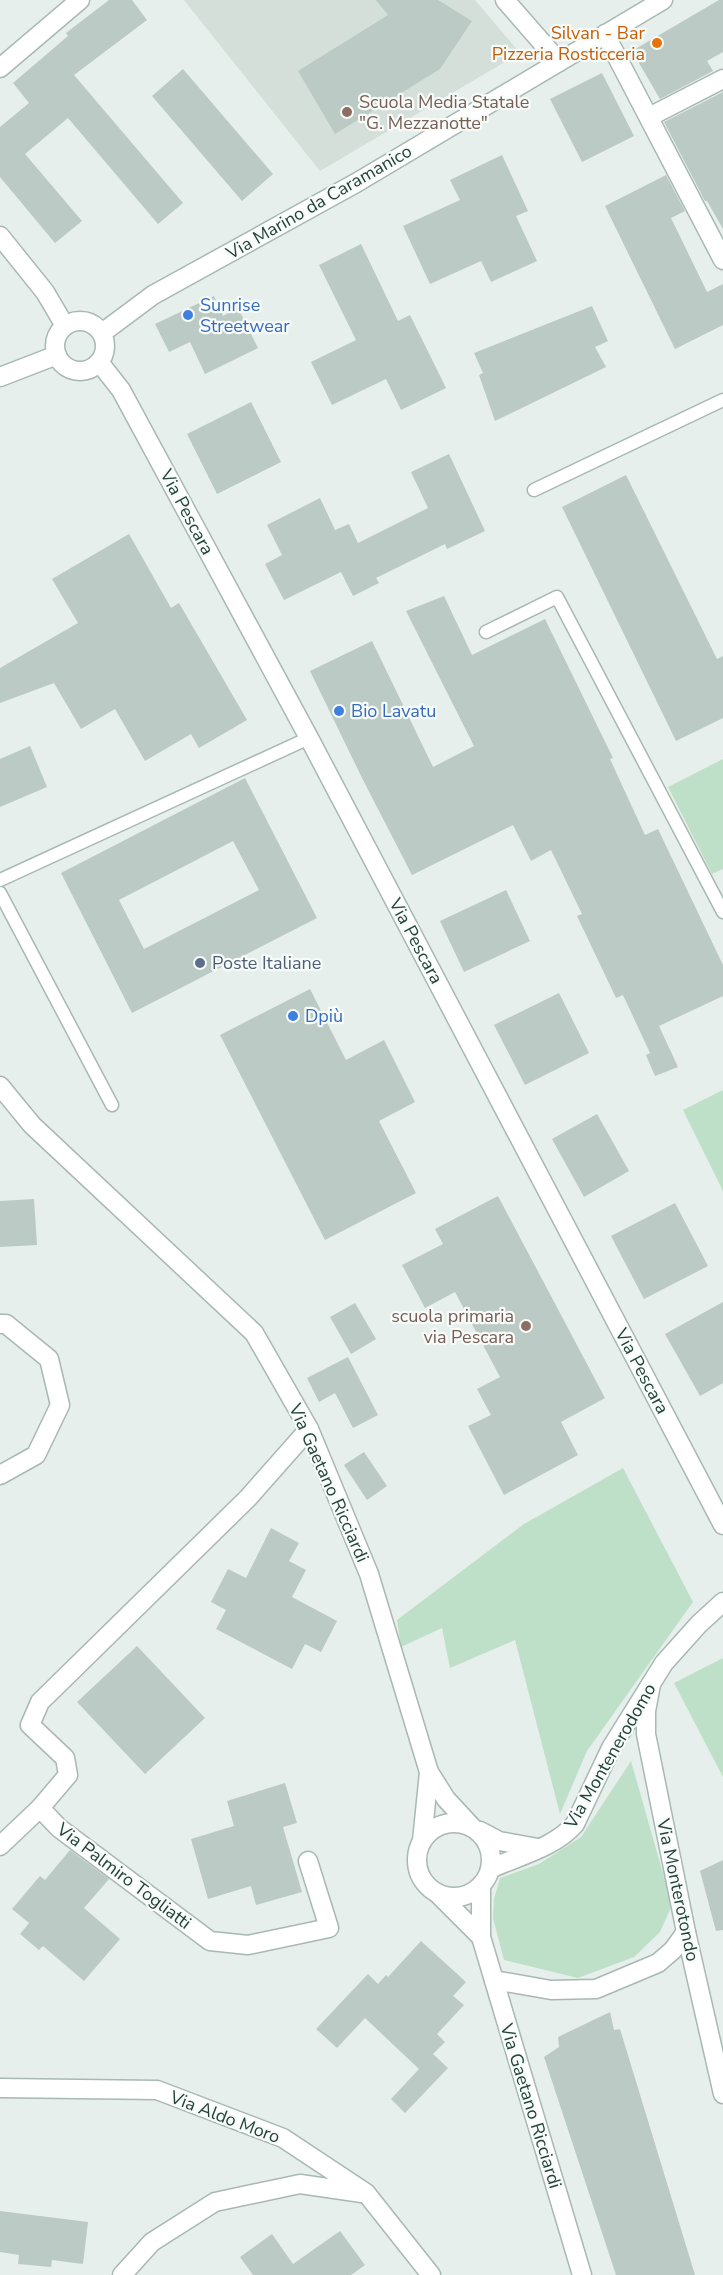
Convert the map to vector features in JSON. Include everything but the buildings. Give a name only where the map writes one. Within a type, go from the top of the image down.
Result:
[{"type":"street","points":[[0,68],[80,0]]},
{"type":"street","points":[[505,0],[558,62]]},
{"type":"street","name":"Via Marino da Caramanico","points":[[102,333],[153,295],[356,183],[663,0]]},
{"type":"street","points":[[605,34],[723,260]]},
{"type":"street","points":[[649,117],[723,79]]},
{"type":"street","points":[[0,236],[45,292],[65,326]]},
{"type":"street","points":[[80,321],[89,323],[102,333],[105,348],[99,362],[87,370],[72,370],[60,361],[57,355],[56,339],[65,326],[80,321]]},
{"type":"street","points":[[0,377],[57,355]]},
{"type":"street","name":"Via Pescara","points":[[99,362],[121,390],[309,738],[723,1525]]},
{"type":"street","name":"Via Gaetano Ricciardi","points":[[0,1086],[32,1125],[254,1333],[309,1429],[369,1574],[429,1772],[447,1799],[474,1828]]},
{"type":"street","points":[[0,1324],[6,1324],[49,1359],[60,1405],[36,1455],[0,1475]]},
{"type":"street","name":"Via Palmiro Togliatti","points":[[308,1861],[329,1928],[248,1945],[210,1941],[59,1828],[40,1808],[68,1775],[65,1758],[30,1725],[40,1702],[248,1498],[309,1429]]},
{"type":"street","name":"Via Montenerodomo","points":[[490,1869],[563,1835],[575,1824],[611,1748],[664,1663],[723,1602]]},
{"type":"street","name":"Via Monterotondo","points":[[651,1684],[646,1711],[646,1734],[686,1932],[723,2094]]},
{"type":"street","name":"Via Gaetano Ricciardi","points":[[422,1841],[429,1772]]},
{"type":"street","points":[[0,1846],[40,1808]]},
{"type":"street","points":[[474,1828],[485,1839],[490,1850],[490,1869],[481,1885],[472,1893],[460,1896],[448,1897],[437,1893],[421,1876],[417,1864],[422,1841],[429,1832],[441,1825],[461,1823],[474,1828],[499,1841],[538,1848]]},
{"type":"street","name":"Via Gaetano Ricciardi","points":[[481,1885],[481,1936],[582,2275]]},
{"type":"street","name":"Via Gaetano Ricciardi","points":[[437,1893],[481,1936]]},
{"type":"street","points":[[494,1980],[551,1990],[596,1989],[658,1963],[673,1950],[686,1932]]},
{"type":"street","name":"Via Aldo Moro","points":[[0,2088],[157,2090],[283,2138],[366,2193],[430,2275]]},
{"type":"street","points":[[122,2275],[152,2242],[215,2202],[300,2184],[366,2193]]},
{"type":"lane","points":[[534,490],[723,400]]},
{"type":"lane","points":[[486,632],[557,597],[719,892],[723,912]]},
{"type":"lane","points":[[0,880],[309,738]]},
{"type":"lane","points":[[0,893],[112,1105]]},
{"type":"shaded area","name":"Scuola Media Statale \"G. Mezzanotte\"","points":[[184,0],[475,0],[520,53],[320,171]]},
{"type":"green space","points":[[723,759],[723,869],[712,874],[668,787]]},
{"type":"green space","points":[[723,1090],[723,1191],[683,1110]]},
{"type":"green space","points":[[623,1468],[693,1602],[587,1751],[560,1814],[515,1640],[450,1668],[442,1628],[401,1647],[397,1620],[524,1524]]},
{"type":"green space","points":[[723,1658],[723,1777],[674,1683]]},
{"type":"green space","points":[[631,1761],[672,1905],[660,1932],[634,1957],[578,1978],[504,1960],[493,1918],[494,1899],[500,1878],[539,1864],[581,1837]]},
{"type":"place","name":"Silvan - Bar Pizzeria Rosticceria","points":[[657,43]]},
{"type":"place","name":"Scuola Media Statale \"G. Mezzanotte\"","points":[[347,112]]},
{"type":"place","name":"Sunrise Streetwear","points":[[188,315]]},
{"type":"place","name":"Bio Lavatu","points":[[339,711]]},
{"type":"place","name":"Poste Italiane","points":[[200,963]]},
{"type":"place","name":"Dpiù","points":[[293,1016]]},
{"type":"place","name":"scuola primaria via Pescara","points":[[526,1326]]}]
